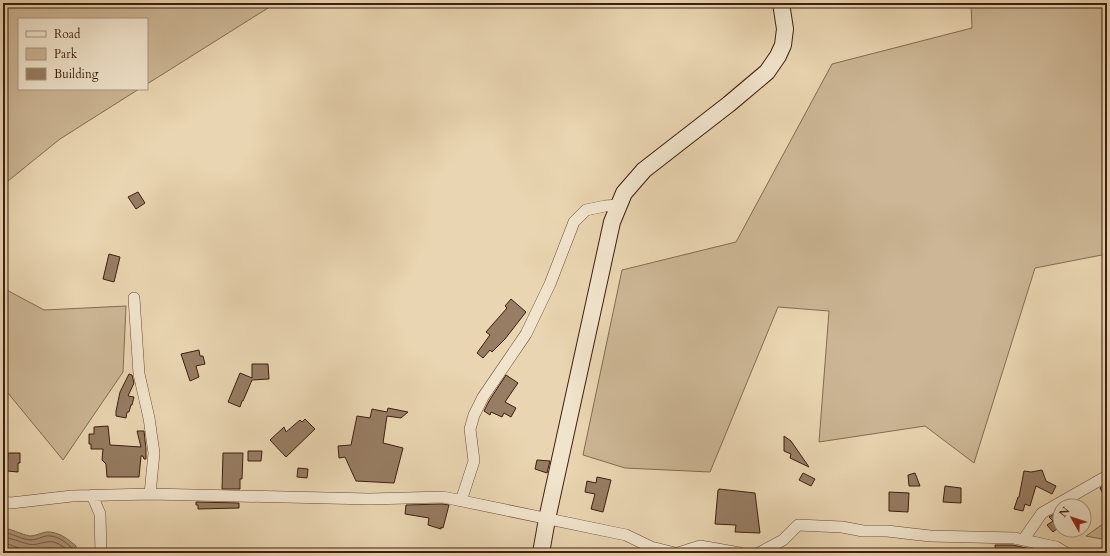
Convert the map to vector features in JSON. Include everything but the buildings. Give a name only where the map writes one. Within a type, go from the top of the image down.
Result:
[{"type":"street","points":[[541,553],[547,519],[612,222],[618,206],[624,193],[644,170],[735,100],[767,72],[778,56],[783,45],[785,29],[781,3]]},
{"type":"street","points":[[461,501],[474,461],[470,429],[474,415],[483,397],[526,334],[550,284],[574,222],[586,210],[605,206],[618,206]]},
{"type":"street","points":[[134,298],[139,374],[149,418],[154,453],[150,494]]},
{"type":"street","points":[[1023,540],[1042,513],[1107,476]]},
{"type":"street","points":[[3,502],[11,503],[92,495],[150,494],[370,499],[443,497],[626,535],[651,547],[675,553]]},
{"type":"street","points":[[92,495],[100,514],[101,553]]},
{"type":"street","points":[[759,553],[783,540],[798,525],[842,527],[863,532],[887,531],[930,536],[1014,538],[1056,547],[1066,553]]},
{"type":"street","points":[[678,553],[700,546],[740,553]]},
{"type":"green space","points":[[3,3],[276,3],[148,83],[148,18],[18,18],[18,90],[137,90],[60,139],[3,185]]},
{"type":"green space","points":[[971,3],[1107,3],[1107,254],[1035,268],[974,463],[925,426],[819,442],[829,311],[778,307],[710,472],[625,468],[583,455],[622,270],[736,242],[832,64],[972,28]]},
{"type":"green space","points":[[3,288],[44,310],[126,306],[123,372],[63,460],[3,387]]},
{"type":"green space","points":[[1107,521],[1107,540],[1092,537],[1092,532]]},
{"type":"water","points":[[3,528],[30,536],[46,532],[59,534],[76,546],[76,552],[3,553]]}]
